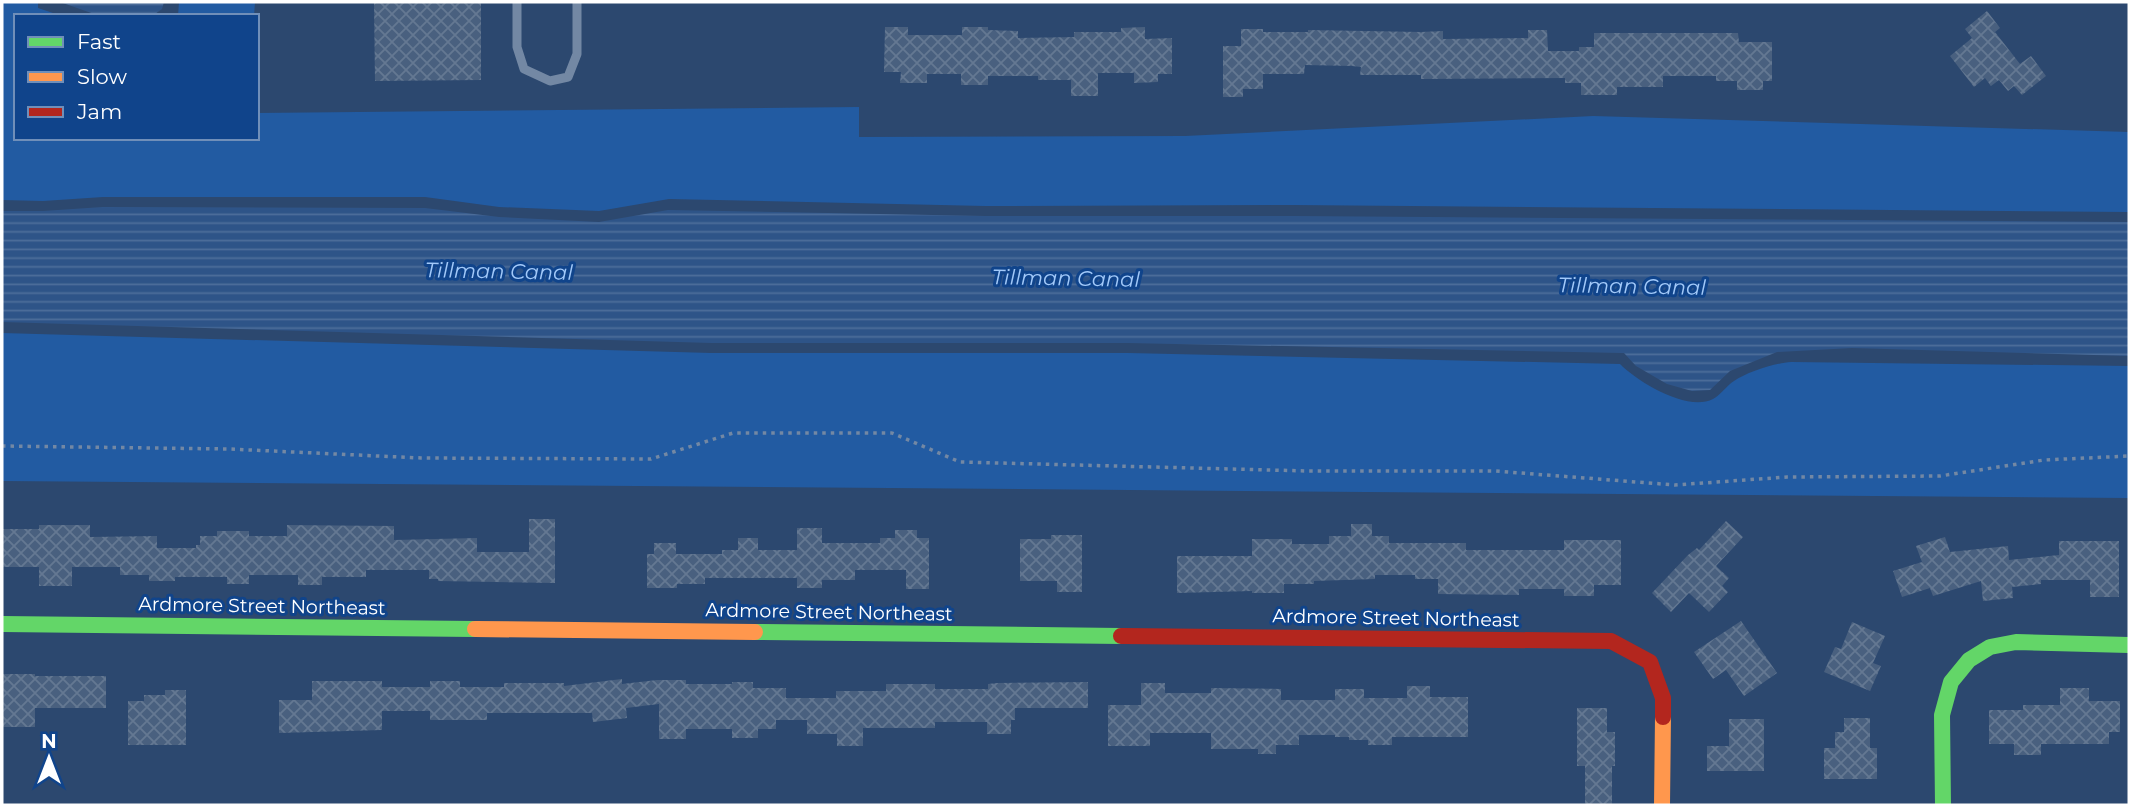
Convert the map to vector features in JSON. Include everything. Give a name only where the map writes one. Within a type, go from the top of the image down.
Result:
[{"type":"street","name":"Ardmore Street Northeast","points":[[2,624],[1611,641],[1650,662],[1663,698],[1662,805]]},
{"type":"street","points":[[1943,805],[1942,715],[1951,682],[1969,660],[1990,647],[2016,642],[2129,645]]},
{"type":"lane","points":[[517,2],[517,47],[524,69],[550,82],[568,77],[577,54],[577,2]]},
{"type":"path","points":[[2,446],[229,449],[421,458],[651,459],[733,433],[892,433],[960,462],[1308,471],[1495,471],[1675,485],[1787,477],[1940,476],[2044,460],[2129,456]]},
{"type":"shaded area","points":[[2,2],[38,2],[38,8],[56,14],[14,14],[14,140],[259,140],[259,113],[859,107],[859,137],[1185,136],[1593,116],[2129,132],[2129,212],[1293,205],[985,206],[669,199],[599,211],[499,207],[425,197],[103,197],[43,201],[2,200]]},
{"type":"shaded area","points":[[179,2],[255,2],[254,14],[178,14]]},
{"type":"shaded area","points":[[2,333],[711,353],[1128,353],[1620,364],[1650,386],[1690,402],[1713,399],[1746,374],[1791,362],[2129,366],[2129,498],[2,481]]},
{"type":"water","points":[[60,2],[164,2],[162,9],[155,14],[94,14]]},
{"type":"water","name":"Tillman Canal","points":[[103,207],[425,208],[499,217],[599,222],[668,210],[985,216],[2129,222],[2129,356],[1852,348],[1777,352],[1730,371],[1710,390],[1692,391],[1667,384],[1636,366],[1624,353],[1128,343],[712,343],[2,322],[2,211]]},
{"type":"building","points":[[374,2],[481,2],[481,80],[375,81]]},
{"type":"building","points":[[1987,11],[2000,28],[1995,32],[2020,64],[2031,56],[2046,76],[2022,95],[2014,86],[2008,91],[1999,80],[1991,86],[1985,78],[1974,87],[1950,56],[1972,38],[1965,29]]},
{"type":"building","points":[[885,27],[908,27],[908,35],[962,35],[962,27],[988,27],[988,30],[1018,31],[1018,38],[1074,37],[1074,32],[1121,32],[1121,28],[1145,27],[1145,39],[1172,38],[1172,74],[1158,74],[1158,82],[1134,83],[1134,73],[1098,73],[1098,96],[1071,96],[1071,80],[1038,80],[1038,76],[988,76],[988,85],[961,85],[961,74],[927,74],[927,83],[900,83],[901,72],[884,72]]},
{"type":"building","points":[[1241,29],[1263,29],[1263,32],[1443,31],[1443,39],[1528,38],[1528,30],[1547,30],[1548,51],[1579,51],[1579,47],[1594,47],[1594,33],[1738,33],[1739,42],[1772,42],[1772,81],[1763,81],[1763,90],[1737,90],[1737,81],[1716,81],[1716,76],[1663,76],[1663,87],[1617,87],[1617,95],[1581,95],[1581,83],[1565,83],[1565,78],[1421,79],[1421,75],[1360,75],[1361,67],[1305,65],[1304,74],[1263,74],[1263,89],[1243,89],[1243,97],[1223,97],[1223,46],[1241,46]]},
{"type":"building","points":[[529,519],[555,519],[555,583],[438,581],[429,579],[429,570],[366,570],[366,577],[322,577],[322,585],[298,585],[298,575],[249,575],[249,584],[227,584],[227,577],[175,577],[175,581],[149,581],[149,575],[120,575],[120,567],[72,567],[72,586],[39,586],[39,567],[2,567],[2,529],[39,529],[39,525],[90,525],[90,537],[157,536],[157,548],[196,548],[196,545],[200,545],[200,536],[217,536],[217,531],[249,531],[249,536],[287,536],[287,525],[394,526],[394,540],[477,538],[477,552],[529,552]]},
{"type":"building","points":[[1726,521],[1743,537],[1716,566],[1729,578],[1722,586],[1728,592],[1709,612],[1689,593],[1671,612],[1652,593],[1688,555],[1697,548],[1699,550]]},
{"type":"building","points":[[1351,524],[1372,524],[1372,536],[1389,536],[1389,543],[1466,543],[1466,550],[1564,550],[1564,540],[1621,540],[1621,585],[1594,585],[1594,596],[1564,596],[1564,589],[1519,589],[1519,595],[1438,594],[1438,579],[1415,579],[1415,575],[1375,575],[1375,579],[1284,584],[1284,593],[1177,593],[1177,556],[1252,556],[1252,539],[1292,539],[1292,544],[1329,544],[1329,536],[1351,536]]},
{"type":"building","points":[[797,528],[822,528],[822,543],[880,543],[880,538],[895,538],[895,530],[917,530],[917,538],[929,538],[929,589],[906,589],[906,570],[855,570],[855,580],[822,580],[822,588],[797,588],[797,578],[705,578],[705,584],[647,588],[647,554],[654,554],[654,543],[676,543],[676,554],[722,554],[722,550],[738,550],[738,538],[758,538],[758,550],[797,550]]},
{"type":"building","points":[[1051,535],[1082,535],[1082,592],[1057,592],[1057,581],[1020,581],[1020,539],[1051,539]]},
{"type":"building","points":[[1945,537],[1950,552],[2008,546],[2009,560],[2059,555],[2059,541],[2119,541],[2119,597],[2090,597],[2090,580],[2041,580],[2041,584],[2012,587],[2013,598],[1983,601],[1981,581],[1933,596],[1930,588],[1902,597],[1893,571],[1922,562],[1916,546]]},
{"type":"building","points":[[1741,621],[1777,673],[1744,696],[1726,670],[1713,679],[1694,652]]},
{"type":"building","points":[[1852,622],[1885,636],[1873,663],[1881,666],[1870,691],[1824,672],[1835,647],[1841,649]]},
{"type":"building","points":[[3,674],[106,676],[106,708],[35,708],[35,727],[2,727]]},
{"type":"building","points":[[622,679],[622,684],[657,680],[686,680],[686,684],[753,682],[753,688],[786,688],[786,698],[836,698],[836,691],[886,691],[886,684],[935,684],[935,689],[988,689],[988,684],[997,683],[1088,682],[1088,708],[1015,708],[1015,720],[1011,720],[1011,734],[987,734],[987,722],[935,722],[935,728],[863,728],[863,746],[837,746],[837,734],[807,734],[807,720],[776,720],[776,729],[758,729],[758,738],[732,738],[732,729],[686,729],[686,739],[659,739],[659,704],[626,708],[627,718],[593,722],[592,713],[487,713],[487,720],[430,720],[430,711],[382,711],[382,730],[279,733],[279,700],[312,700],[312,681],[382,681],[382,687],[430,687],[430,681],[460,681],[460,687],[504,687],[504,683],[564,683],[564,686]]},
{"type":"building","points":[[1141,683],[1165,683],[1165,693],[1211,693],[1211,688],[1281,689],[1281,700],[1335,700],[1335,689],[1364,689],[1364,698],[1407,698],[1407,686],[1430,686],[1430,697],[1468,697],[1468,737],[1392,737],[1392,745],[1368,745],[1368,740],[1349,740],[1349,737],[1299,735],[1299,745],[1276,745],[1276,754],[1258,754],[1258,749],[1211,749],[1211,733],[1150,733],[1150,746],[1108,746],[1108,705],[1141,705]]},
{"type":"building","points":[[2060,688],[2089,688],[2089,701],[2120,701],[2120,732],[2109,732],[2109,744],[2041,744],[2041,755],[2014,755],[2014,744],[1989,744],[1989,710],[2023,710],[2023,705],[2060,705]]},
{"type":"building","points":[[165,690],[186,690],[186,745],[128,745],[128,701],[144,701],[144,695],[165,695]]},
{"type":"building","points":[[1577,708],[1607,708],[1607,732],[1615,732],[1612,805],[1585,805],[1585,766],[1577,766]]},
{"type":"building","points":[[1844,718],[1870,718],[1870,748],[1877,748],[1877,779],[1824,779],[1824,748],[1835,748],[1835,732],[1844,732]]},
{"type":"building","points":[[1729,719],[1764,719],[1764,771],[1707,771],[1707,746],[1729,746]]},
{"type":"traffic: fast","points":[[2,624],[475,629]]},
{"type":"traffic: fast","points":[[755,632],[1121,636]]},
{"type":"traffic: fast","points":[[1943,805],[1942,715],[1951,682],[1969,660],[1990,647],[2016,642],[2129,645]]},
{"type":"traffic: slow","points":[[475,629],[755,632]]},
{"type":"traffic: slow","points":[[1662,805],[1663,717]]},
{"type":"traffic: jam","points":[[1121,636],[1611,641],[1650,662],[1663,698],[1663,717]]}]
